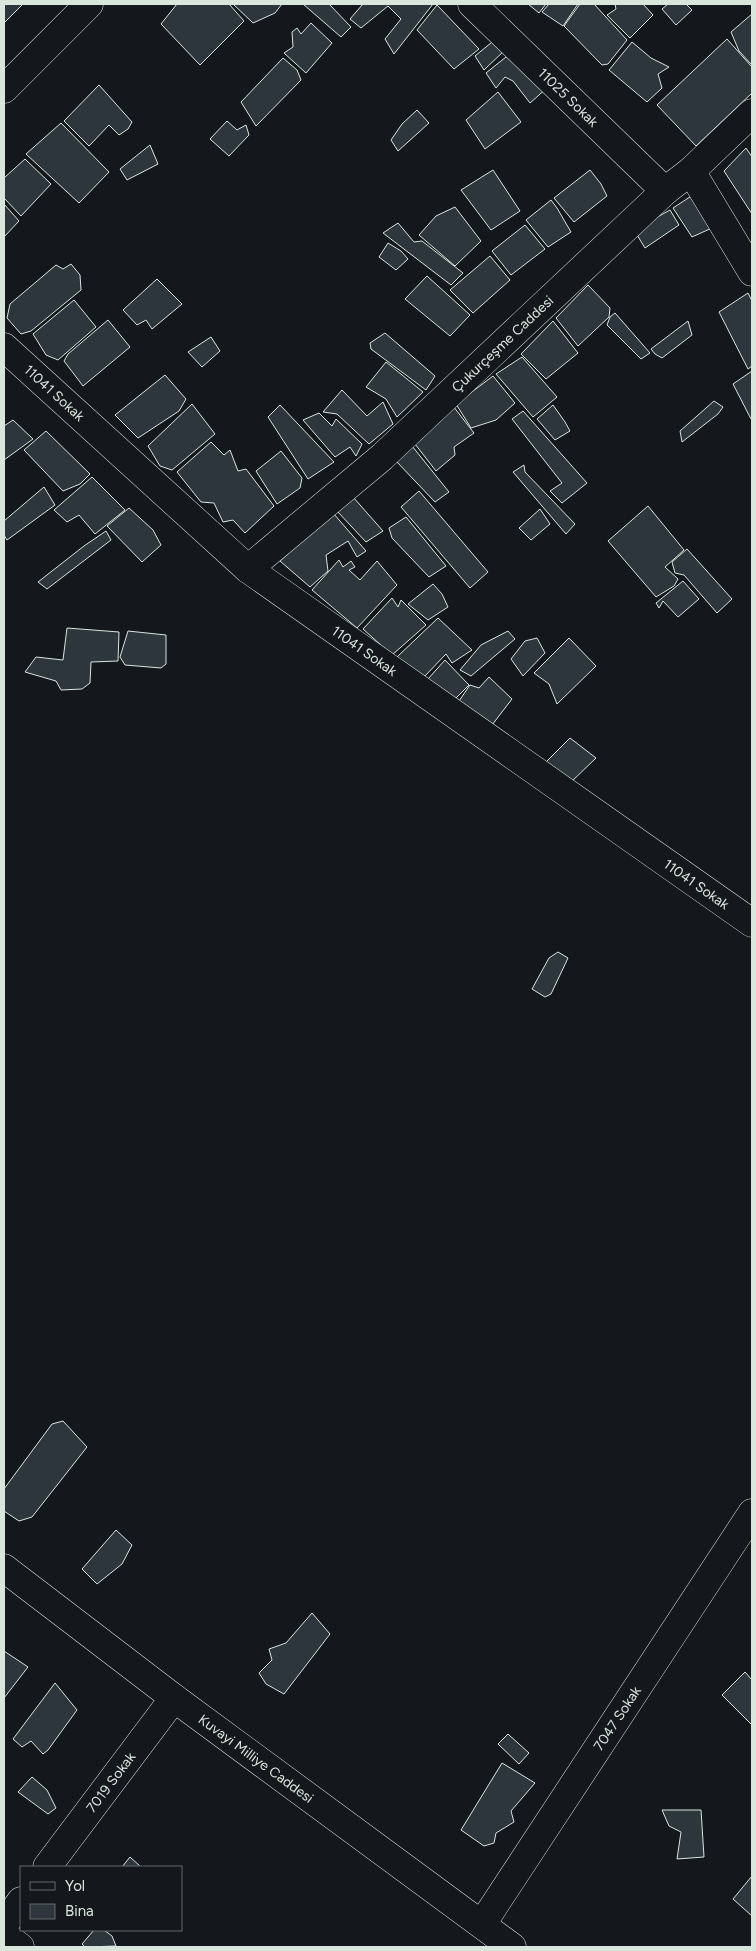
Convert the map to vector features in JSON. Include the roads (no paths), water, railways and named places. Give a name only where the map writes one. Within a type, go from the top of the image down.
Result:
[{"type":"street","points":[[4,89],[89,4]]},
{"type":"street","name":"11025 Sokak","points":[[472,4],[665,191]]},
{"type":"street","name":"Çukurçeşme Caddesi","points":[[248,569],[382,457],[665,191],[691,171],[752,112]]},
{"type":"street","points":[[691,171],[752,272]]},
{"type":"street","name":"11041 Sokak","points":[[4,347],[248,569],[752,923]]},
{"type":"street","name":"7047 Sokak","points":[[482,1924],[752,1513]]},
{"type":"street","name":"Kuvayi Milliye Caddesi","points":[[4,1568],[174,1698],[512,1947]]},
{"type":"street","name":"7019 Sokak","points":[[48,1866],[174,1698]]},
{"type":"street","points":[[4,1925],[20,1903]]},
{"type":"street","points":[[4,1935],[20,1947]]}]
